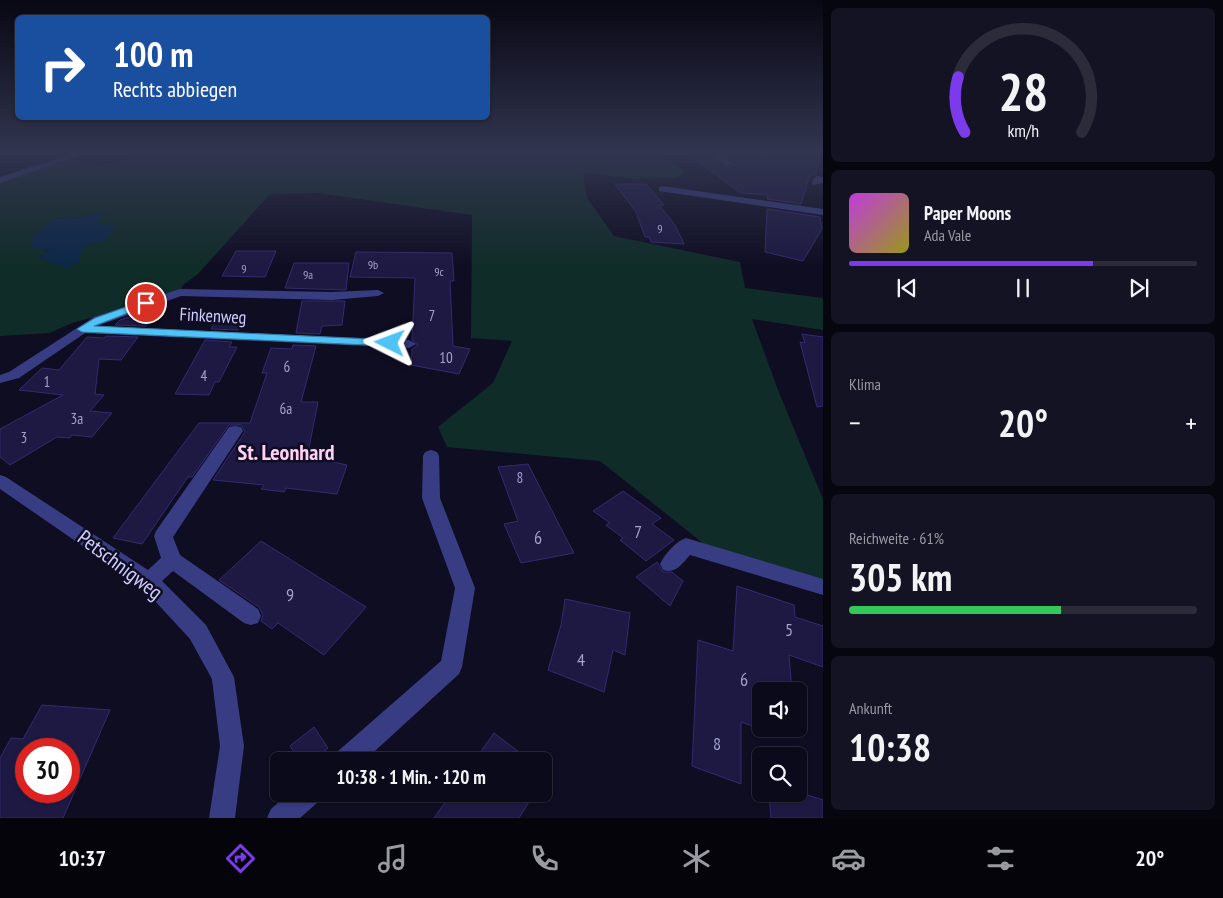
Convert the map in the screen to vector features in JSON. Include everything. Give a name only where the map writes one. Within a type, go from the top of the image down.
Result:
[{"type":"street","points":[[677,191],[823,212]]},
{"type":"street","points":[[0,379],[14,375],[98,320],[180,292],[332,296],[378,293]]},
{"type":"street","name":"Finkenweg","points":[[82,329],[409,344]]},
{"type":"street","points":[[235,431],[163,536],[172,560],[251,616]]},
{"type":"street","points":[[356,752],[451,667],[465,588],[431,498],[431,456]]},
{"type":"street","name":"Petschnigweg","points":[[0,481],[149,581],[198,632],[223,677],[232,746],[222,818]]},
{"type":"street","points":[[670,564],[686,546],[823,587]]},
{"type":"street","points":[[149,581],[172,560]]},
{"type":"street","points":[[280,818],[299,802]]},
{"type":"green space","points":[[0,191],[586,191],[587,198],[614,236],[740,262],[745,288],[823,298],[823,330],[752,319],[778,390],[823,499],[823,582],[709,548],[600,461],[447,447],[438,427],[493,383],[512,341],[471,338],[472,215],[318,193],[270,194],[198,274],[183,285],[180,292],[75,322],[49,333],[0,336]],"holes":[[[98,212],[98,224],[109,239],[86,245],[78,256],[39,257],[49,252],[43,249],[53,219],[83,217]]]},
{"type":"water","points":[[98,212],[106,215],[99,219],[98,224],[118,225],[111,231],[109,240],[86,245],[79,256],[80,261],[67,268],[38,258],[49,251],[32,248],[32,238],[53,219],[83,217]]},
{"type":"building","points":[[620,191],[652,191],[664,205],[659,205],[675,225],[684,244],[651,242],[649,237],[645,237],[636,212]]},
{"type":"building","points":[[738,191],[805,191],[801,204],[767,199],[768,195]]},
{"type":"building","points":[[767,209],[820,217],[822,229],[803,261],[765,252]]},
{"type":"building","points":[[236,251],[276,251],[265,277],[222,276]]},
{"type":"building","points":[[356,252],[452,253],[454,281],[450,281],[453,346],[470,349],[459,374],[411,365],[412,349],[418,345],[412,340],[415,278],[350,277]]},
{"type":"building","points":[[294,263],[349,263],[346,290],[285,288]]},
{"type":"building","points":[[302,301],[345,301],[342,325],[322,326],[320,334],[296,333]]},
{"type":"building","points":[[220,313],[248,314],[238,330],[211,329]]},
{"type":"building","points":[[131,316],[153,317],[146,326],[115,325],[120,320]]},
{"type":"building","points":[[802,334],[823,337],[823,406],[817,407],[800,342],[805,343]]},
{"type":"building","points":[[106,336],[138,337],[121,360],[99,359],[95,394],[104,395],[90,411],[112,413],[92,437],[72,435],[70,438],[57,437],[10,465],[0,457],[0,429],[63,395],[19,390],[42,368],[59,370],[87,337],[104,338]]},
{"type":"building","points":[[205,340],[232,342],[229,347],[237,347],[219,382],[215,382],[209,395],[175,394]]},
{"type":"building","points":[[293,345],[316,346],[301,402],[318,402],[308,453],[328,455],[328,461],[347,465],[337,494],[286,488],[284,492],[261,489],[264,485],[213,480],[245,432],[241,425],[229,425],[192,477],[188,477],[142,544],[113,538],[199,423],[250,423],[267,373],[262,373],[271,348],[292,349]]},
{"type":"building","points":[[528,464],[574,553],[521,563],[504,524],[518,521],[498,467]]},
{"type":"building","points":[[623,491],[661,518],[652,524],[674,540],[646,561],[620,540],[623,538],[606,525],[610,523],[593,511]]},
{"type":"building","points":[[261,541],[366,607],[324,655],[278,623],[272,629],[261,621],[263,615],[259,607],[219,580]]},
{"type":"building","points":[[657,562],[663,572],[672,572],[683,581],[670,606],[636,577]]},
{"type":"building","points":[[737,586],[794,605],[795,617],[823,626],[823,667],[789,655],[791,682],[752,682],[752,726],[741,722],[741,784],[692,766],[698,640],[733,651]]},
{"type":"building","points":[[565,599],[630,613],[625,655],[613,650],[604,692],[548,670],[561,625]]},
{"type":"building","points":[[42,705],[110,710],[80,779],[80,738],[24,738]]},
{"type":"building","points":[[314,727],[328,748],[323,752],[294,752],[290,746]]},
{"type":"building","points":[[494,733],[519,752],[480,752]]},
{"type":"building","points":[[11,738],[15,738],[15,803],[70,803],[63,818],[0,818],[0,758]]},
{"type":"building","points":[[807,795],[823,800],[823,818],[771,818],[770,802],[807,802]]},
{"type":"building","points":[[445,802],[529,802],[519,818],[434,818]]},
{"type":"district","name":"St. Leonhard","points":[[286,452]]},
{"type":"route","points":[[146,303],[98,320],[82,329],[390,343]]}]
